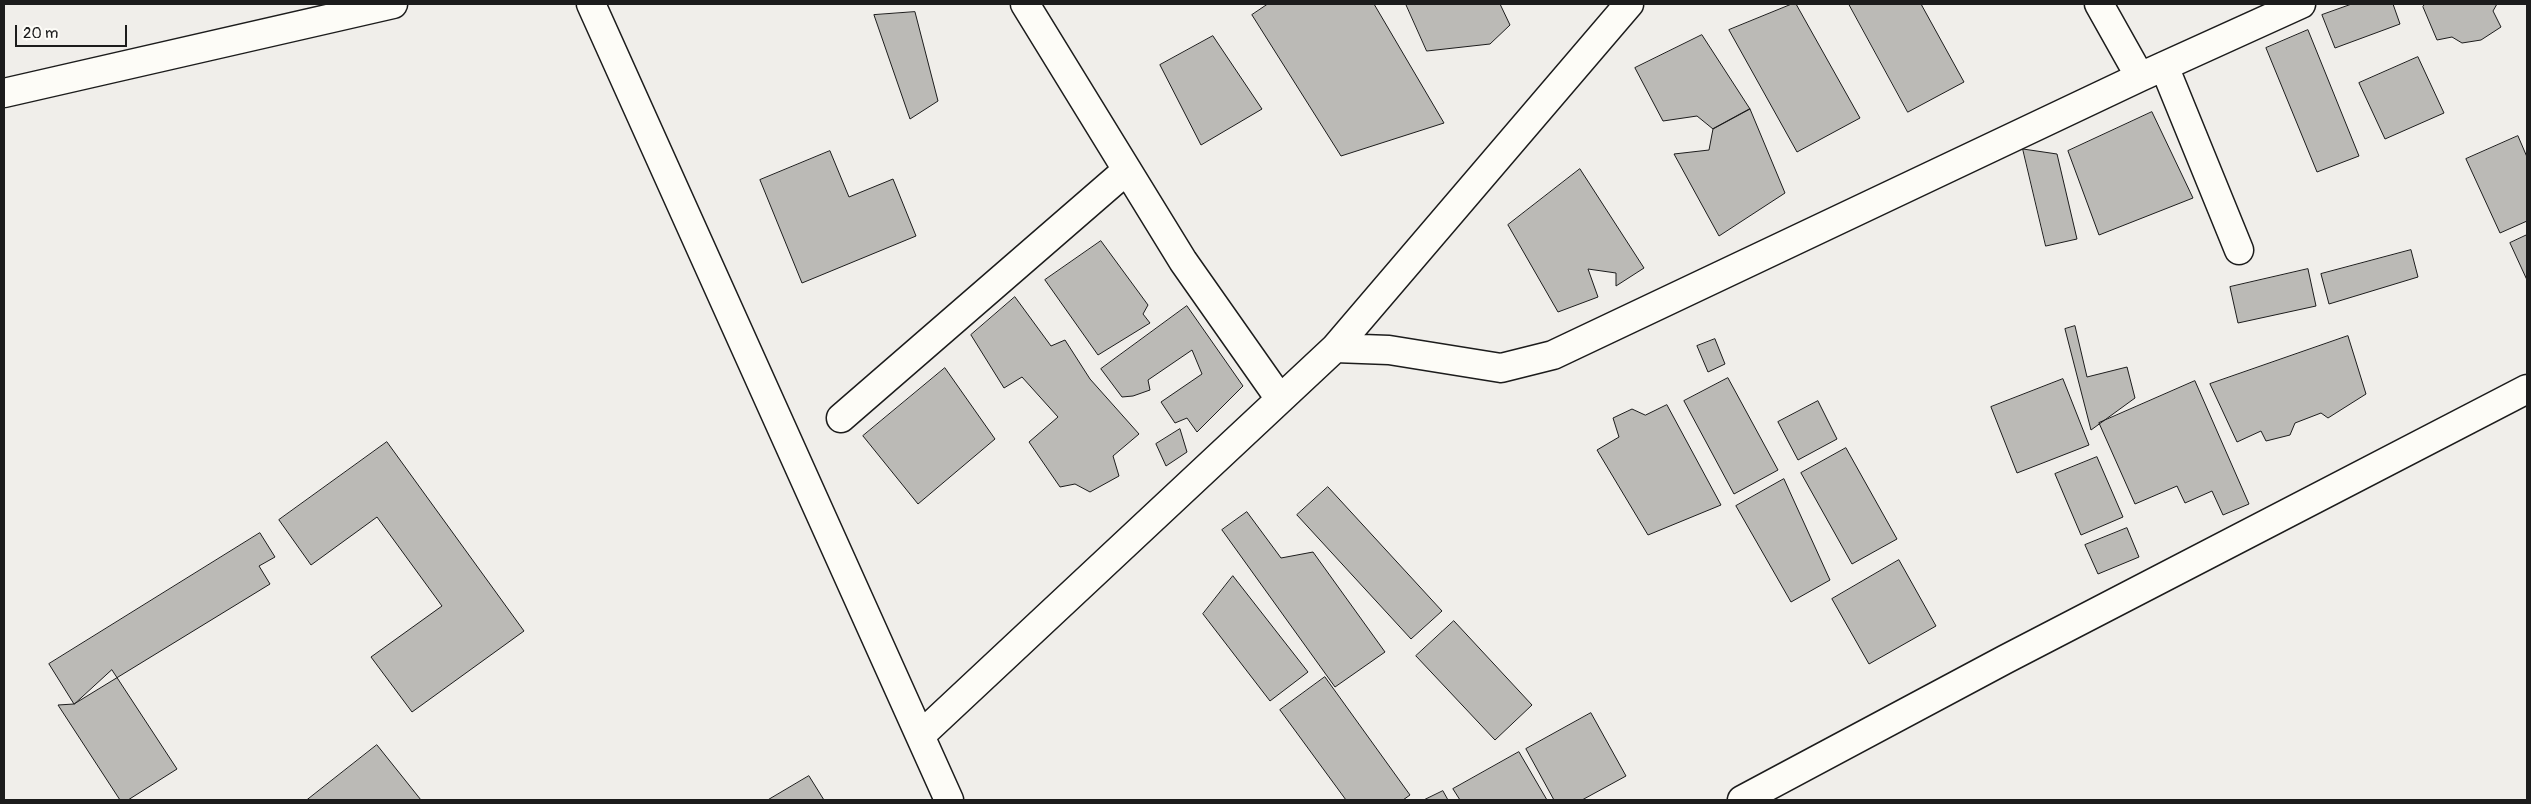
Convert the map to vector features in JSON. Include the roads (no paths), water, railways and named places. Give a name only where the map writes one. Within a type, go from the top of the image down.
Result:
[{"type":"street","points":[[4,93],[392,4]]},
{"type":"street","points":[[591,4],[949,800]]},
{"type":"street","points":[[1025,4],[1183,261],[1280,399]]},
{"type":"street","points":[[920,735],[1335,348],[1629,4]]},
{"type":"street","points":[[2099,4],[2152,72],[2239,250]]},
{"type":"street","points":[[1335,348],[1389,350],[1501,368],[1553,355],[2152,72],[2301,4]]},
{"type":"street","points":[[841,418],[1127,170]]},
{"type":"street","points":[[1742,800],[2006,659],[2527,389]]}]
